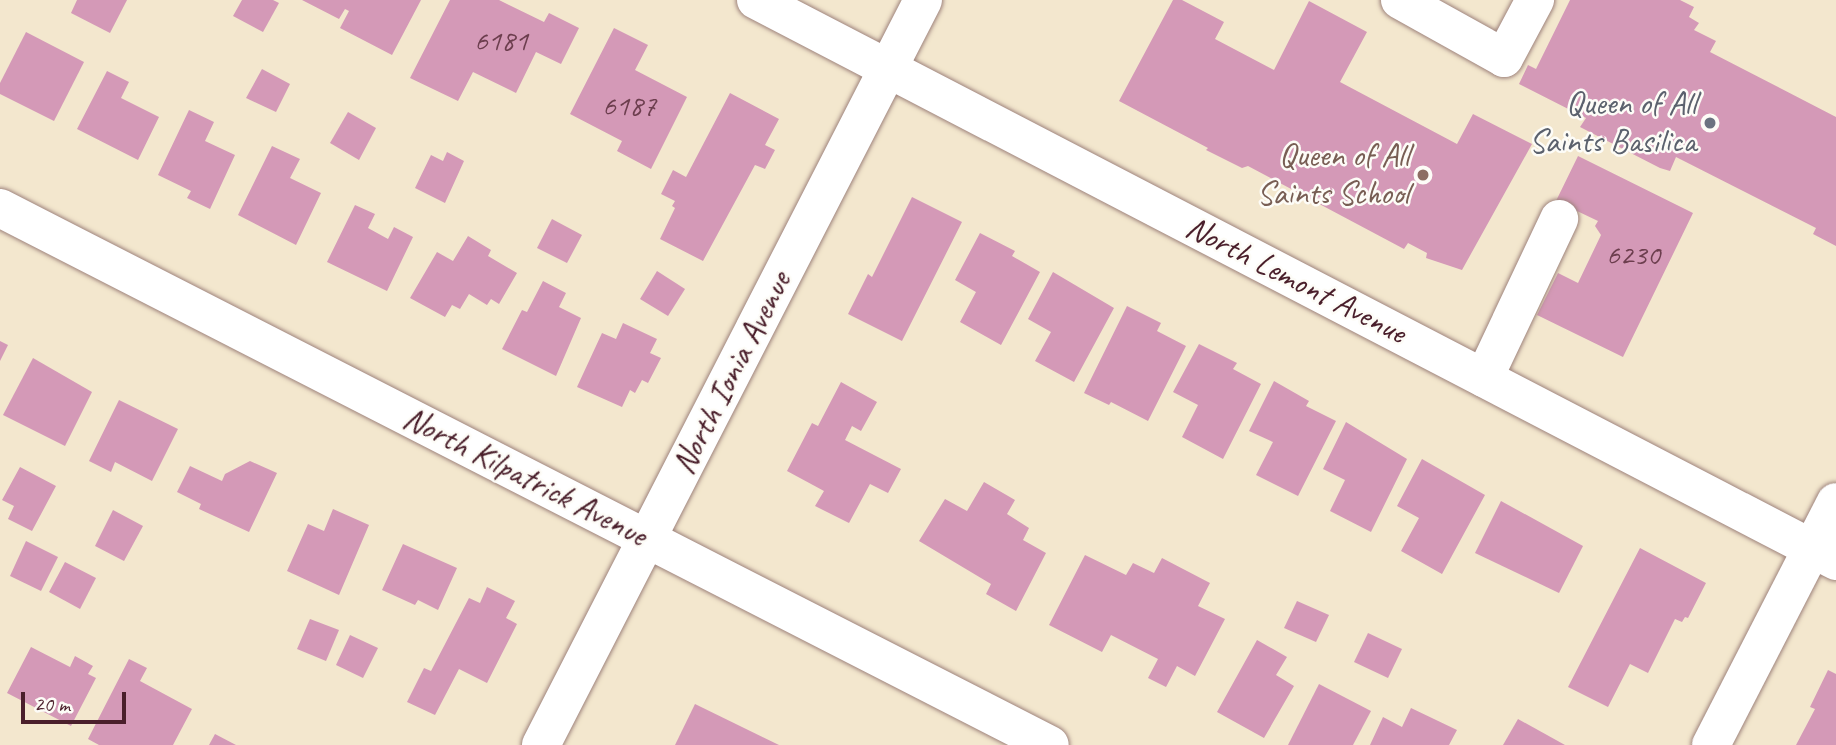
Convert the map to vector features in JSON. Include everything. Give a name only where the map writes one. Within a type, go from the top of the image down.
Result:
[{"type":"street","name":"North Lemont Avenue","points":[[756,0],[1824,555]]},
{"type":"street","name":"North Ionia Avenue","points":[[541,745],[923,0]]},
{"type":"street","points":[[1400,0],[1504,58],[1535,0]]},
{"type":"street","name":"North Kilpatrick Avenue","points":[[0,208],[1050,745]]},
{"type":"street","points":[[1484,378],[1559,219]]},
{"type":"street","points":[[1711,745],[1824,555],[1836,502]]},
{"type":"building","points":[[77,0],[127,0],[110,33],[71,13]]},
{"type":"building","points":[[242,0],[273,0],[279,3],[263,32],[233,16]]},
{"type":"building","points":[[302,0],[421,0],[392,55],[340,28],[349,11],[345,9],[339,19]]},
{"type":"building","points":[[450,0],[499,0],[544,22],[549,13],[579,28],[561,64],[536,52],[516,93],[473,72],[458,101],[410,78]]},
{"type":"building","name":"Queen of All Saints School","points":[[1173,0],[1182,0],[1224,22],[1215,39],[1274,70],[1309,1],[1367,32],[1340,82],[1457,144],[1473,114],[1532,144],[1462,270],[1426,258],[1427,253],[1408,243],[1404,249],[1248,166],[1242,168],[1206,150],[1208,148],[1119,101]]},
{"type":"building","name":"Queen of All Saints Basilica","points":[[1570,0],[1680,0],[1694,7],[1689,17],[1699,23],[1694,30],[1716,41],[1710,52],[1836,117],[1836,246],[1813,234],[1816,228],[1676,157],[1670,171],[1660,168],[1580,127],[1586,118],[1519,84],[1528,65],[1536,69]]},
{"type":"building","points":[[614,28],[648,45],[635,70],[687,97],[651,169],[617,151],[622,141],[570,114]]},
{"type":"building","points":[[26,32],[84,62],[54,121],[0,94],[0,83]]},
{"type":"building","points":[[262,69],[290,84],[276,112],[246,98]]},
{"type":"building","points":[[107,71],[129,82],[121,98],[159,117],[138,160],[77,129]]},
{"type":"building","points":[[730,93],[779,119],[765,145],[775,150],[765,169],[755,165],[703,261],[660,239],[675,208],[672,206],[675,201],[661,194],[673,170],[686,177]]},
{"type":"building","points":[[189,110],[214,122],[205,141],[235,155],[210,209],[187,198],[191,191],[158,175]]},
{"type":"building","points":[[348,112],[376,128],[359,160],[330,143]]},
{"type":"building","points":[[272,146],[300,159],[290,178],[321,193],[296,245],[238,215]]},
{"type":"building","points":[[447,152],[464,161],[445,203],[415,188],[431,155],[443,161]]},
{"type":"building","points":[[1578,156],[1693,213],[1623,357],[1537,315],[1558,273],[1578,283],[1601,235],[1595,226],[1598,221],[1556,201]]},
{"type":"building","points":[[912,197],[962,222],[902,341],[848,314],[868,274],[872,277]]},
{"type":"building","points":[[355,205],[375,214],[368,228],[388,239],[394,227],[413,237],[387,291],[327,262]]},
{"type":"building","points":[[552,219],[582,235],[567,263],[537,248]]},
{"type":"building","points":[[980,233],[1015,251],[1012,256],[1040,272],[1001,345],[960,322],[976,292],[955,280]]},
{"type":"building","points":[[468,236],[491,250],[488,256],[517,273],[499,304],[491,299],[487,305],[469,294],[460,309],[452,305],[445,317],[410,298],[437,252],[453,261]]},
{"type":"building","points":[[657,271],[685,289],[668,316],[640,299]]},
{"type":"building","points":[[1053,272],[1114,308],[1074,382],[1035,361],[1051,332],[1028,319]]},
{"type":"building","points":[[543,281],[566,293],[559,307],[581,318],[556,376],[502,349],[522,310],[527,312]]},
{"type":"building","points":[[1127,306],[1161,323],[1157,331],[1186,346],[1148,421],[1111,402],[1109,405],[1084,393]]},
{"type":"building","points":[[623,323],[657,339],[650,353],[661,358],[648,383],[642,380],[635,393],[630,390],[622,407],[577,387],[602,333],[616,339]]},
{"type":"building","points":[[0,341],[8,345],[0,361]]},
{"type":"building","points":[[1199,344],[1237,363],[1233,369],[1261,384],[1223,459],[1182,437],[1198,405],[1173,392]]},
{"type":"building","points":[[33,358],[92,392],[65,446],[3,415]]},
{"type":"building","points":[[1274,381],[1309,401],[1306,406],[1336,421],[1298,496],[1256,475],[1273,442],[1249,431]]},
{"type":"building","points":[[841,382],[877,402],[861,431],[852,426],[845,440],[901,469],[888,493],[870,484],[849,523],[815,506],[824,491],[787,471],[812,423],[818,426]]},
{"type":"building","points":[[119,400],[178,429],[152,481],[115,462],[111,472],[89,461]]},
{"type":"building","points":[[1346,422],[1407,459],[1371,532],[1330,511],[1345,480],[1323,469]]},
{"type":"building","points":[[1422,459],[1485,495],[1442,574],[1401,551],[1419,518],[1397,506]]},
{"type":"building","points":[[250,461],[277,473],[249,532],[199,509],[201,504],[177,492],[190,466],[222,481],[225,474]]},
{"type":"building","points":[[20,467],[56,486],[32,531],[8,519],[14,506],[2,500]]},
{"type":"building","points":[[984,482],[1015,500],[1007,514],[1029,528],[1023,540],[1046,553],[1016,611],[986,594],[991,584],[919,541],[945,499],[967,511]]},
{"type":"building","points":[[1501,501],[1583,546],[1559,593],[1475,553]]},
{"type":"building","points":[[333,509],[369,525],[339,595],[287,571],[308,524],[324,531]]},
{"type":"building","points":[[113,510],[143,526],[124,561],[95,546]]},
{"type":"building","points":[[26,541],[58,557],[41,591],[10,576]]},
{"type":"building","points":[[403,544],[457,568],[438,610],[418,600],[415,605],[382,590]]},
{"type":"building","points":[[1640,548],[1706,583],[1688,618],[1685,617],[1682,622],[1675,619],[1648,673],[1630,664],[1608,707],[1568,687]]},
{"type":"building","points":[[1085,555],[1126,575],[1133,563],[1154,573],[1162,558],[1210,583],[1198,606],[1225,619],[1195,676],[1177,666],[1166,687],[1148,678],[1158,659],[1111,635],[1102,652],[1049,625]]},
{"type":"building","points":[[65,562],[96,578],[80,609],[49,592]]},
{"type":"building","points":[[487,587],[515,601],[506,618],[517,624],[487,683],[459,669],[435,715],[407,702],[424,668],[431,671],[469,598],[480,603]]},
{"type":"building","points":[[1297,601],[1329,615],[1316,642],[1284,628]]},
{"type":"building","points":[[310,619],[339,630],[326,661],[297,649]]},
{"type":"building","points":[[1368,633],[1402,649],[1388,678],[1354,662]]},
{"type":"building","points":[[350,635],[378,648],[363,678],[336,665]]},
{"type":"building","points":[[1257,640],[1287,657],[1276,675],[1294,686],[1264,738],[1217,712]]},
{"type":"building","points":[[31,647],[70,667],[75,656],[93,666],[88,674],[96,678],[71,726],[7,693]]},
{"type":"building","points":[[129,659],[147,668],[140,681],[192,709],[173,745],[99,745],[88,739]]},
{"type":"building","points":[[1828,670],[1836,674],[1836,745],[1796,745],[1815,709],[1810,707]]},
{"type":"building","points":[[1319,684],[1371,711],[1353,745],[1288,745]]},
{"type":"building","points":[[695,704],[779,745],[675,745]]},
{"type":"building","points":[[1411,708],[1457,730],[1449,745],[1370,745],[1383,717],[1402,727]]},
{"type":"building","points":[[1518,719],[1565,745],[1503,745]]},
{"type":"building","points":[[215,734],[236,745],[209,745]]},
{"type":"place","name":"Queen of All Saints Basilica","points":[[1710,123]]},
{"type":"place","name":"Queen of All Saints School","points":[[1423,175]]}]
